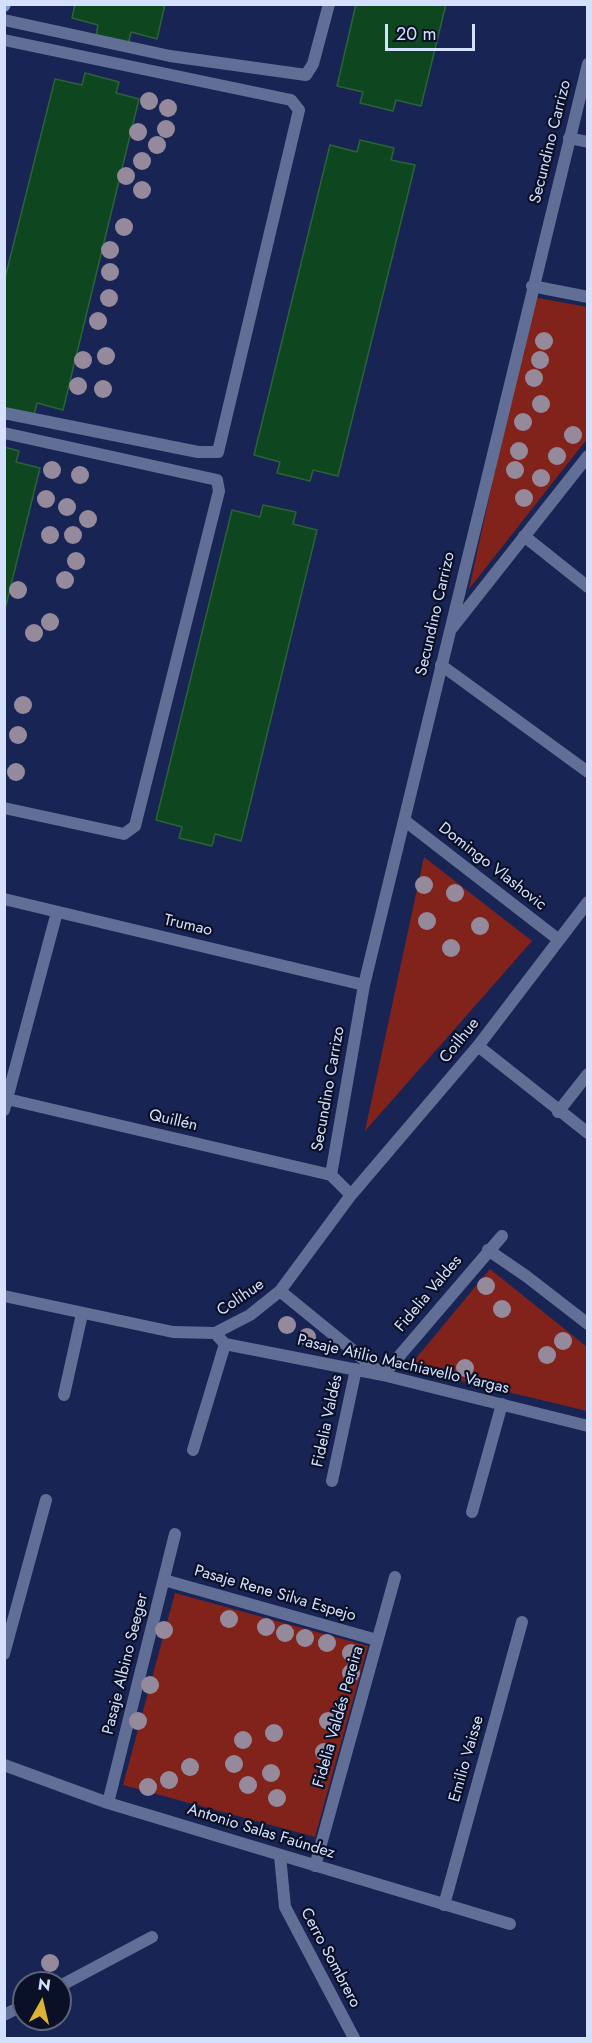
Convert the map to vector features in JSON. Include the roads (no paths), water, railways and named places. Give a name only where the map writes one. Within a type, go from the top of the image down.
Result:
[{"type":"street","points":[[4,21],[170,56],[306,75],[313,64],[328,4]]},
{"type":"street","points":[[4,40],[291,100],[299,110],[218,452],[198,452],[4,413]]},
{"type":"street","name":"Secundino Carrizo","points":[[331,1175],[364,985],[532,286],[588,64]]},
{"type":"street","points":[[569,138],[588,142]]},
{"type":"street","points":[[532,286],[588,297]]},
{"type":"street","points":[[4,433],[217,480],[219,491],[135,826],[124,834],[4,808]]},
{"type":"street","points":[[449,631],[588,456]]},
{"type":"street","points":[[524,536],[588,586]]},
{"type":"street","points":[[441,665],[588,772]]},
{"type":"street","name":"Domingo Vlashovic","points":[[404,820],[559,940]]},
{"type":"street","name":"Trumao","points":[[4,899],[364,985]]},
{"type":"street","name":"Coilhue","points":[[351,1195],[477,1046],[588,902]]},
{"type":"street","points":[[6,1105],[57,912]]},
{"type":"street","points":[[477,1046],[513,1072],[558,1112],[588,1133]]},
{"type":"street","points":[[558,1112],[588,1074]]},
{"type":"street","name":"Quillén","points":[[6,1105],[331,1175]]},
{"type":"street","points":[[331,1175],[351,1195]]},
{"type":"street","name":"Colihue","points":[[4,1296],[173,1332],[215,1333],[250,1315],[280,1291],[351,1195]]},
{"type":"street","name":"Fidelia Valdes","points":[[383,1375],[502,1236]]},
{"type":"street","points":[[488,1250],[588,1324]]},
{"type":"street","points":[[280,1291],[383,1375]]},
{"type":"street","points":[[64,1395],[82,1314]]},
{"type":"street","points":[[193,1450],[225,1344],[215,1333]]},
{"type":"street","name":"Pasaje Atilio Machiavello Vargas","points":[[225,1344],[383,1375],[588,1426]]},
{"type":"street","name":"Fidelia Valdés","points":[[332,1480],[356,1369]]},
{"type":"street","points":[[472,1512],[502,1404]]},
{"type":"street","points":[[4,1654],[46,1500]]},
{"type":"street","name":"Pasaje Albino Seeger","points":[[108,1803],[175,1534]]},
{"type":"street","name":"Fidelia Valdés Pereira","points":[[315,1866],[395,1577]]},
{"type":"street","name":"Pasaje Rene Silva Espejo","points":[[164,1580],[377,1640]]},
{"type":"street","name":"Emilio Vaisse","points":[[444,1905],[522,1623]]},
{"type":"street","name":"Antonio Salas Faúndez","points":[[4,1765],[108,1803],[510,1924]]},
{"type":"street","name":"Cerro Sombrero","points":[[280,1856],[285,1907],[354,2038]]},
{"type":"street","points":[[72,1980],[152,1938]]}]
